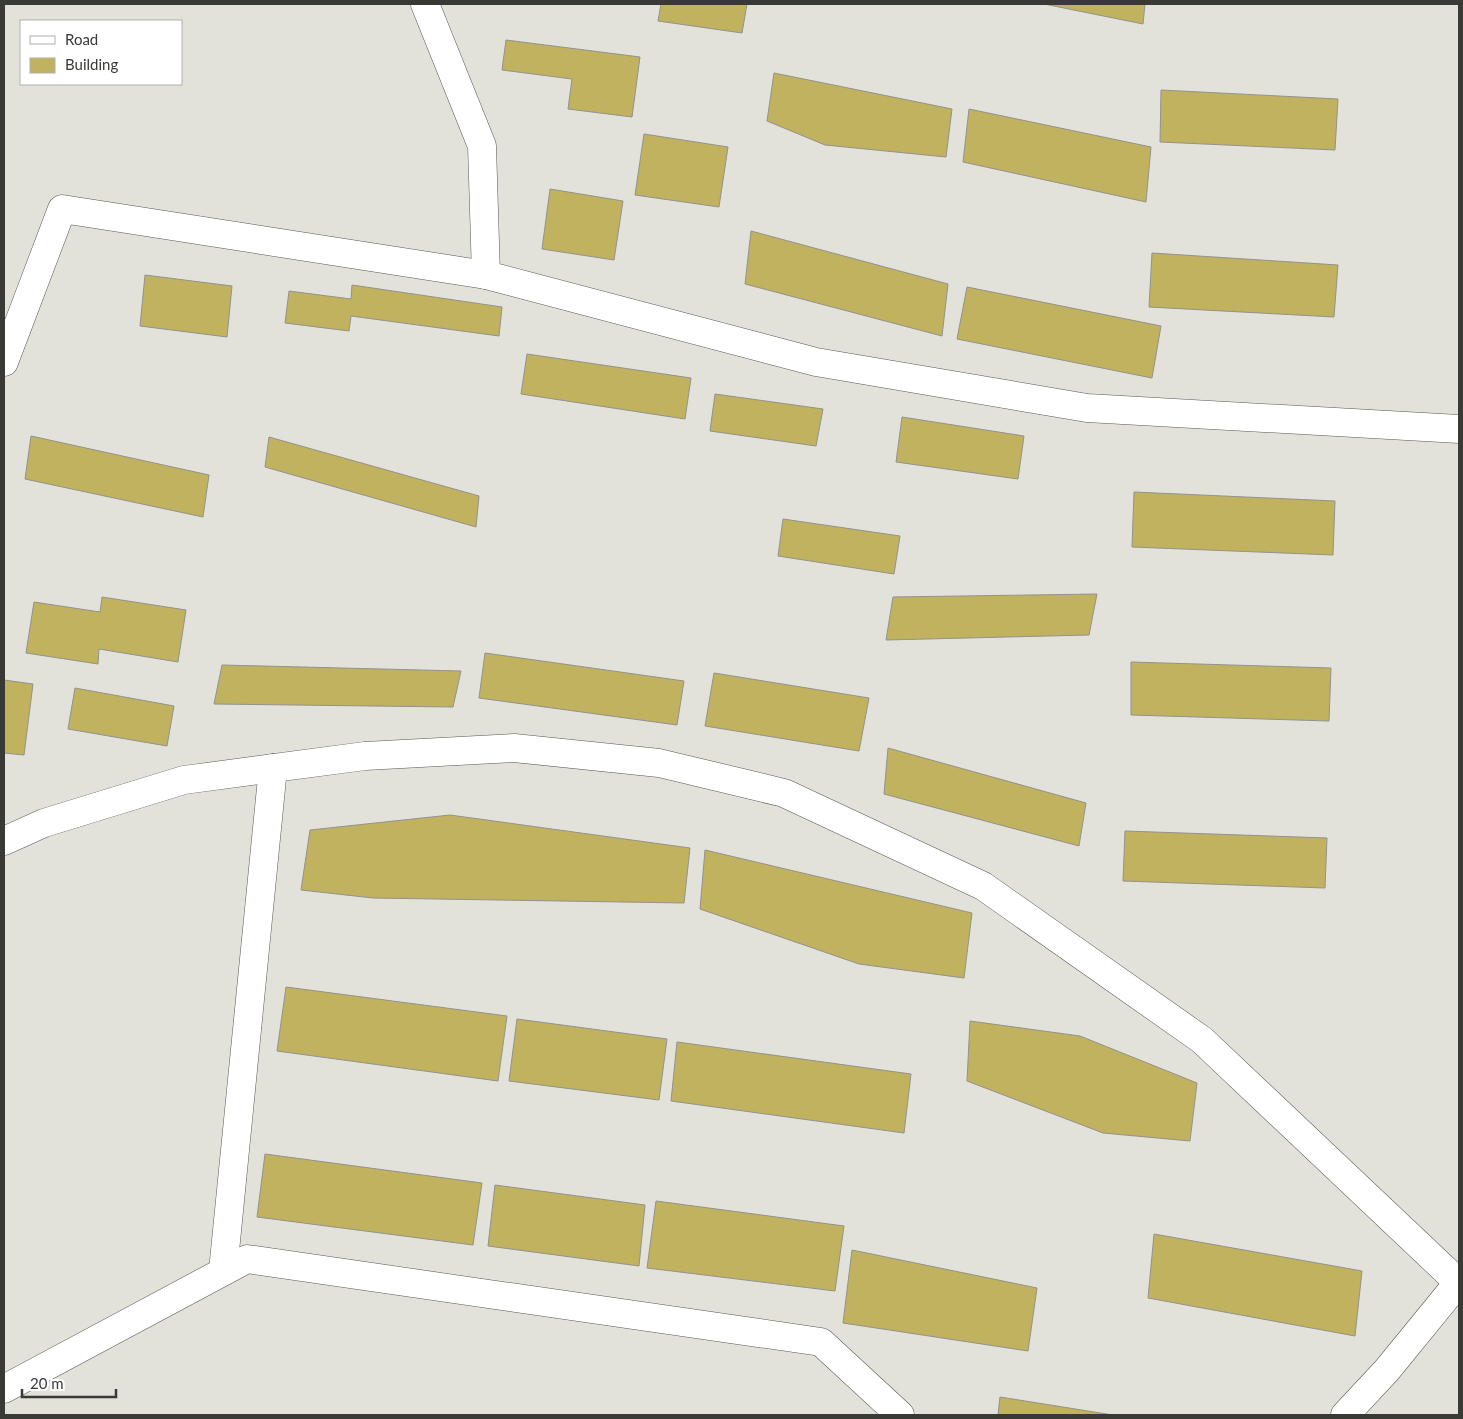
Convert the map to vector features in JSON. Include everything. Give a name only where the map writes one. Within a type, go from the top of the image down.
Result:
[{"type":"street","points":[[425,4],[482,146],[486,275]]},
{"type":"street","points":[[4,362],[62,209],[486,275],[816,362],[1087,408],[1459,429]]},
{"type":"street","points":[[4,841],[44,823],[184,780],[365,756],[514,748],[659,763],[784,793],[983,886],[1202,1040],[1459,1283],[1388,1370],[1345,1415]]},
{"type":"street","points":[[223,1271],[273,768]]},
{"type":"street","points":[[4,1389],[247,1259],[821,1342],[900,1415]]},
{"type":"building","points":[[661,4],[747,4],[742,33],[658,21]]},
{"type":"building","points":[[1044,4],[1145,4],[1143,24]]},
{"type":"building","points":[[506,40],[640,57],[632,117],[568,109],[572,79],[502,70]]},
{"type":"building","points":[[774,73],[952,109],[946,157],[825,145],[767,121]]},
{"type":"building","points":[[1161,90],[1338,99],[1335,150],[1160,142]]},
{"type":"building","points":[[969,109],[1151,147],[1146,202],[963,162]]},
{"type":"building","points":[[644,134],[728,147],[719,207],[635,195]]},
{"type":"building","points":[[550,189],[623,201],[614,260],[542,249]]},
{"type":"building","points":[[751,231],[948,284],[942,336],[745,284]]},
{"type":"building","points":[[1152,253],[1338,265],[1334,317],[1149,307]]},
{"type":"building","points":[[145,275],[232,286],[227,337],[140,326]]},
{"type":"building","points":[[352,285],[502,307],[499,336],[351,316],[349,331],[285,323],[289,291],[351,299]]},
{"type":"building","points":[[967,287],[1161,326],[1152,378],[957,339]]},
{"type":"building","points":[[527,354],[691,378],[685,419],[521,394]]},
{"type":"building","points":[[715,394],[823,409],[816,446],[710,431]]},
{"type":"building","points":[[902,417],[1024,436],[1018,479],[896,462]]},
{"type":"building","points":[[31,436],[209,475],[203,517],[25,479]]},
{"type":"building","points":[[269,437],[479,496],[476,527],[265,467]]},
{"type":"building","points":[[1134,492],[1335,501],[1333,555],[1132,547]]},
{"type":"building","points":[[783,519],[900,536],[894,574],[778,556]]},
{"type":"building","points":[[1097,594],[1089,635],[886,640],[893,597]]},
{"type":"building","points":[[102,597],[186,610],[178,662],[99,649],[98,664],[26,653],[34,602],[100,612]]},
{"type":"building","points":[[485,653],[684,681],[677,725],[479,698]]},
{"type":"building","points":[[1131,662],[1331,668],[1329,721],[1131,715]]},
{"type":"building","points":[[222,665],[461,671],[453,707],[214,704]]},
{"type":"building","points":[[714,673],[869,698],[859,751],[705,726]]},
{"type":"building","points":[[4,680],[33,684],[24,755],[4,753]]},
{"type":"building","points":[[75,688],[174,706],[167,746],[68,729]]},
{"type":"building","points":[[888,748],[1086,803],[1079,846],[884,794]]},
{"type":"building","points":[[450,815],[690,848],[684,903],[373,898],[301,890],[310,830]]},
{"type":"building","points":[[1125,831],[1327,838],[1325,888],[1123,881]]},
{"type":"building","points":[[705,850],[972,913],[964,978],[859,964],[700,909]]},
{"type":"building","points":[[286,987],[507,1016],[498,1081],[277,1051]]},
{"type":"building","points":[[517,1019],[667,1039],[659,1100],[509,1081]]},
{"type":"building","points":[[970,1021],[1080,1036],[1197,1083],[1190,1141],[1103,1133],[967,1081]]},
{"type":"building","points":[[677,1042],[911,1074],[904,1133],[671,1101]]},
{"type":"building","points":[[265,1154],[482,1183],[473,1245],[257,1217]]},
{"type":"building","points":[[495,1185],[645,1205],[639,1266],[488,1246]]},
{"type":"building","points":[[656,1201],[844,1226],[835,1291],[647,1268]]},
{"type":"building","points":[[1154,1234],[1362,1271],[1355,1336],[1148,1298]]},
{"type":"building","points":[[852,1250],[1037,1288],[1028,1351],[843,1323]]},
{"type":"building","points":[[1000,1397],[1113,1415],[998,1415]]}]
